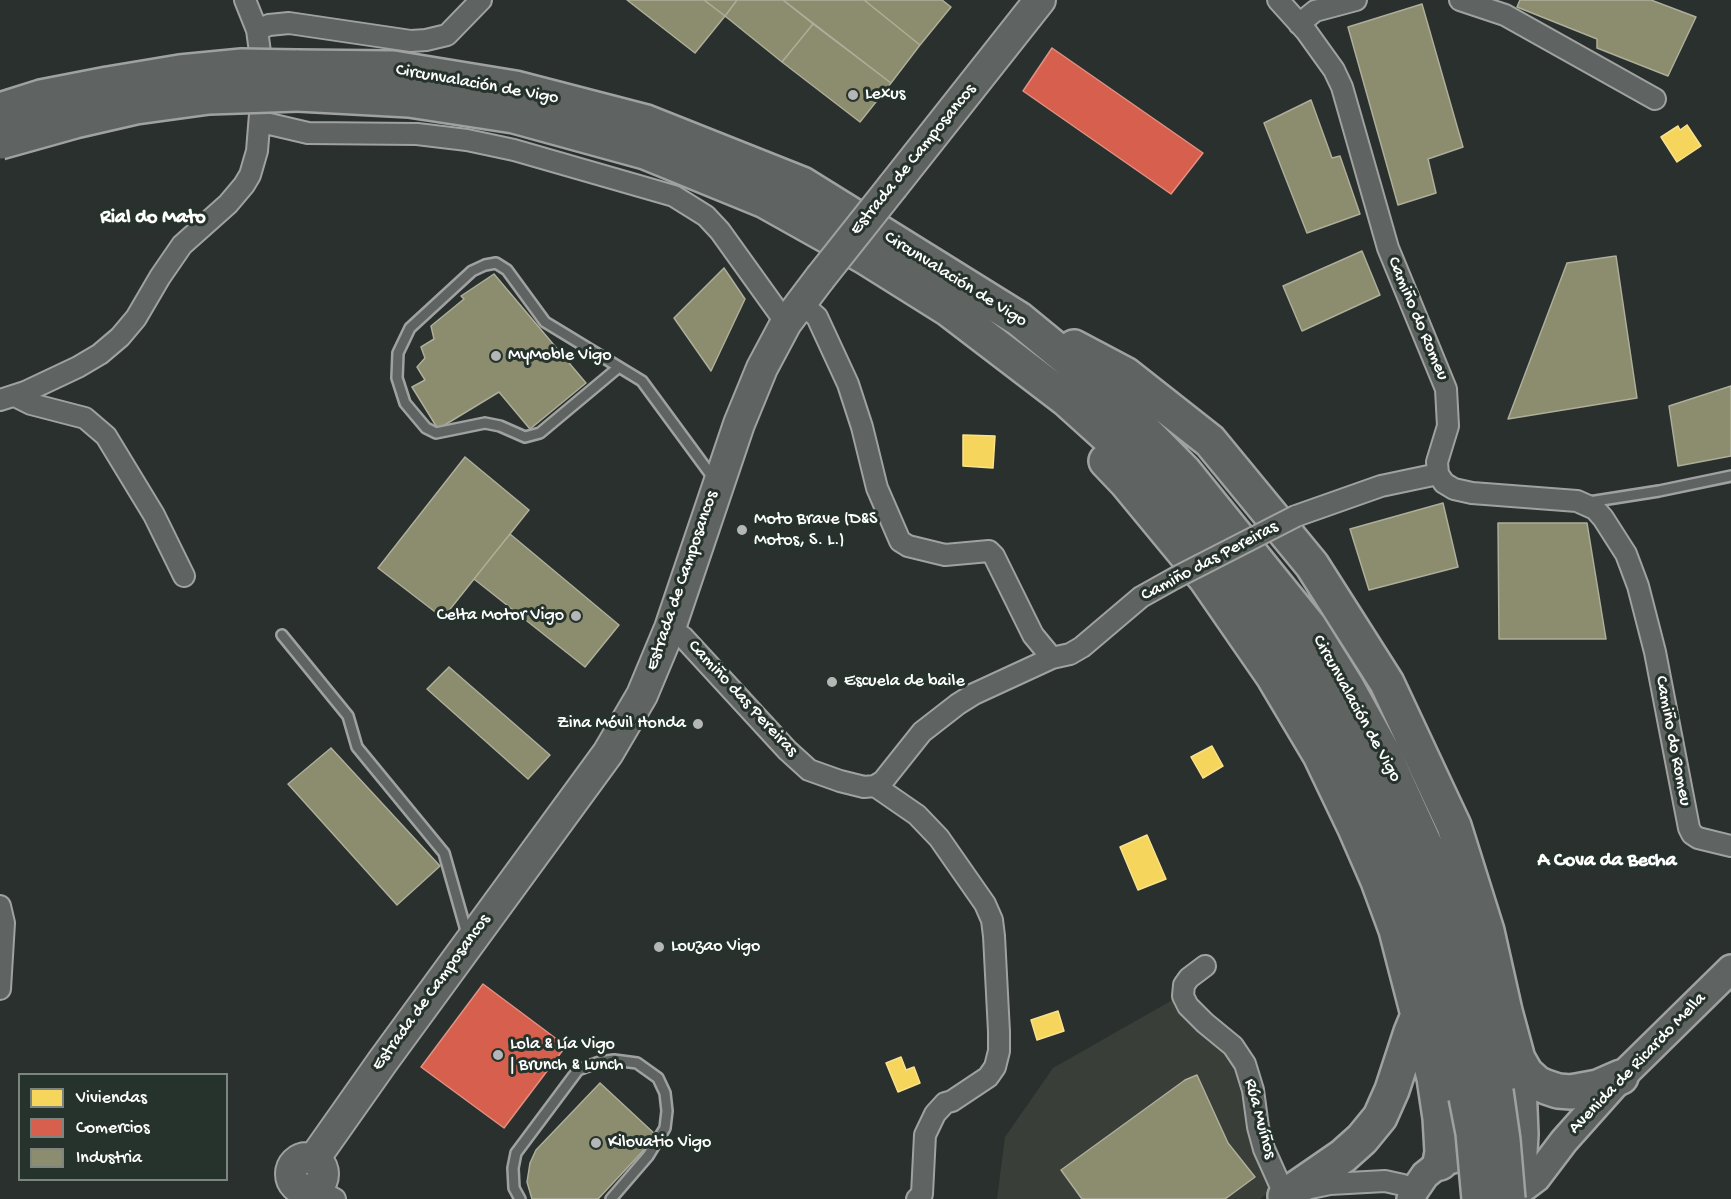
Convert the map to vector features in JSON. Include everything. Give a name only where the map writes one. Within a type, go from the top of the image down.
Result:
[{"type":"highway","name":"Circunvalación de Vigo","points":[[0,110],[41,98],[108,84],[180,72],[242,66],[297,81],[514,116],[645,152],[765,201],[865,257],[948,309],[1067,400],[1159,483],[1267,618],[1309,680],[1360,771],[1392,841],[1421,917],[1455,1034],[1503,1140],[1518,1189]]},
{"type":"highway","name":"Circunvalación de Vigo","points":[[0,142],[136,107],[297,81],[404,70],[515,88],[646,122],[802,184],[1019,319],[1097,383],[1184,471],[1309,626],[1347,687],[1383,752],[1434,864],[1474,992],[1481,1094],[1473,1133],[1479,1199]]},
{"type":"highway","points":[[948,309],[961,330],[1054,408],[1126,482],[1206,579],[1273,676],[1320,755],[1354,826],[1396,930],[1434,1078],[1440,1118],[1442,1152],[1440,1163]]},
{"type":"highway","points":[[1019,319],[1125,374],[1210,441],[1312,565],[1387,683],[1454,826],[1487,931],[1504,1011],[1518,1059],[1521,1134],[1518,1189]]},
{"type":"highway","points":[[1282,1197],[1343,1156],[1362,1139],[1380,1117],[1392,1090],[1418,1015]]},
{"type":"highway","points":[[1518,1059],[1537,1083],[1558,1091],[1586,1090],[1621,1077]]},
{"type":"main road","name":"Estrada de Camposancos","points":[[310,1186],[469,942],[608,753],[642,695],[670,628],[739,424],[758,377],[794,313],[1040,0]]},
{"type":"main road","name":"Avenida de Ricardo Mella","points":[[1518,1189],[1536,1178],[1564,1141],[1621,1077],[1731,969]]},
{"type":"main road","points":[[1412,1195],[1425,1175],[1440,1163],[1452,1158],[1478,1156],[1503,1165],[1518,1189]]},
{"type":"street","points":[[245,0],[257,30],[260,52]]},
{"type":"street","points":[[257,30],[269,25],[289,23],[399,39],[426,40],[447,35],[481,0]]},
{"type":"street","name":"Camiño do Romeu","points":[[1278,0],[1322,51],[1338,78],[1388,248],[1446,388],[1448,426],[1437,462],[1438,474]]},
{"type":"street","points":[[1299,24],[1315,11],[1356,0]]},
{"type":"street","points":[[1460,0],[1505,15],[1655,99]]},
{"type":"street","points":[[7,398],[78,367],[111,345],[124,333],[182,245],[228,204],[243,186],[253,164],[261,118],[308,133],[417,134],[467,140],[514,150],[674,196],[706,216],[794,313],[817,317],[848,384],[862,427],[877,488],[900,541],[908,546],[945,555],[989,551],[994,556],[1033,635],[1052,658]]},
{"type":"street","points":[[7,398],[85,418],[106,436],[154,515],[184,576]]},
{"type":"street","points":[[1438,474],[1444,483],[1454,489],[1472,494],[1581,503]]},
{"type":"street","name":"Camiño das Pereiras","points":[[670,628],[683,637],[787,750],[809,770],[864,787],[874,786],[883,781],[922,732],[958,704],[974,694],[1033,669],[1052,658],[1070,654],[1082,647],[1141,597],[1175,578],[1296,516],[1380,486],[1438,474]]},
{"type":"street","name":"Camiño do Romeu","points":[[1581,503],[1594,509],[1603,518],[1626,554],[1638,586],[1655,652],[1689,828],[1698,838],[1731,846]]},
{"type":"street","points":[[874,786],[916,815],[939,838],[985,904],[992,920],[994,936],[999,1032],[999,1051],[995,1067],[988,1077],[952,1101],[945,1103],[935,1114],[925,1135],[922,1194],[917,1199]]},
{"type":"street","points":[[0,906],[4,923],[0,989]]},
{"type":"street","name":"Rúa Muíños","points":[[1205,966],[1189,978],[1184,985],[1183,996],[1188,1006],[1205,1023],[1233,1046],[1245,1064],[1253,1090],[1258,1127],[1264,1149],[1282,1197]]},
{"type":"street","points":[[1282,1197],[1330,1184],[1363,1181],[1385,1181],[1403,1185],[1412,1195]]},
{"type":"lane","points":[[620,367],[540,433],[525,437],[500,426],[485,423],[436,433],[426,428],[405,403],[397,378],[398,353],[410,328],[472,271],[496,263],[507,270],[545,322],[620,367],[642,381],[717,484]]},
{"type":"lane","points":[[1581,503],[1659,491],[1731,476]]},
{"type":"lane","points":[[282,635],[348,716],[357,747],[444,853],[469,942]]},
{"type":"lane","points":[[520,1199],[514,1188],[513,1168],[516,1154],[578,1070],[599,1062],[614,1060],[637,1063],[658,1078],[664,1093],[667,1111],[665,1128],[648,1156],[611,1199]]},
{"type":"shaded area","points":[[1176,998],[1229,1049],[1249,1092],[1253,1129],[1271,1190],[1260,1199],[997,1199],[1005,1137],[1053,1068]]},
{"type":"building: Viviendas","points":[[1687,125],[1701,146],[1677,162],[1661,137],[1678,126],[1680,130]]},
{"type":"building: Viviendas","points":[[963,435],[995,436],[993,468],[963,466]]},
{"type":"building: Viviendas","points":[[1212,746],[1223,766],[1203,778],[1191,757]]},
{"type":"building: Viviendas","points":[[1147,835],[1166,879],[1138,890],[1120,847]]},
{"type":"building: Viviendas","points":[[1058,1011],[1064,1031],[1037,1040],[1031,1020]]},
{"type":"building: Viviendas","points":[[901,1057],[906,1070],[914,1067],[920,1083],[898,1092],[886,1063]]},
{"type":"building: Comercios","points":[[1052,48],[1203,153],[1171,194],[1023,91]]},
{"type":"building: Comercios","points":[[483,984],[566,1046],[504,1128],[421,1067]]},
{"type":"building: Industria","points":[[627,0],[704,0],[725,16],[695,53]]},
{"type":"building: Industria","points":[[704,0],[737,0],[725,16]]},
{"type":"building: Industria","points":[[737,0],[783,0],[813,24],[782,62],[725,16]]},
{"type":"building: Industria","points":[[783,0],[864,0],[920,45],[891,83]]},
{"type":"building: Industria","points":[[864,0],[942,0],[951,7],[920,45]]},
{"type":"building: Industria","points":[[1520,0],[1651,0],[1696,17],[1668,76],[1597,48],[1597,39],[1517,7]]},
{"type":"building: Industria","points":[[1422,4],[1463,147],[1428,159],[1436,193],[1398,205],[1348,27]]},
{"type":"building: Industria","points":[[813,24],[891,83],[860,122],[782,62]]},
{"type":"building: Industria","points":[[1311,100],[1332,158],[1340,156],[1360,214],[1307,233],[1264,123]]},
{"type":"building: Industria","points":[[1362,251],[1380,295],[1302,331],[1283,286]]},
{"type":"building: Industria","points":[[1616,256],[1637,398],[1508,419],[1567,263]]},
{"type":"building: Industria","points":[[724,268],[745,299],[711,371],[674,318]]},
{"type":"building: Industria","points":[[494,274],[586,383],[530,429],[499,392],[438,429],[412,387],[425,380],[417,367],[425,358],[421,347],[434,339],[431,326],[464,299],[461,296]]},
{"type":"building: Industria","points":[[1731,386],[1731,456],[1678,466],[1669,406]]},
{"type":"building: Industria","points":[[465,457],[529,510],[443,618],[378,568]]},
{"type":"building: Industria","points":[[1443,503],[1458,567],[1369,590],[1350,529]]},
{"type":"building: Industria","points":[[1498,523],[1587,523],[1606,639],[1499,639]]},
{"type":"building: Industria","points":[[510,534],[619,625],[585,667],[474,579]]},
{"type":"building: Industria","points":[[449,667],[550,755],[528,779],[427,689]]},
{"type":"building: Industria","points":[[331,748],[440,866],[397,905],[288,784]]},
{"type":"building: Industria","points":[[1197,1075],[1228,1143],[1255,1177],[1225,1199],[1082,1199],[1061,1170],[1185,1080]]},
{"type":"building: Industria","name":"Kilovatio Vigo","points":[[600,1083],[657,1136],[598,1199],[532,1199],[527,1182],[530,1163],[536,1150]]},
{"type":"place","name":"Lexus","points":[[853,95]]},
{"type":"place","name":"MyMoble Vigo","points":[[496,356]]},
{"type":"place","name":"Moto Brave (D&S Motos, S. L.)","points":[[742,530]]},
{"type":"place","name":"Celta Motor Vigo","points":[[576,616]]},
{"type":"place","name":"Escuela de baile","points":[[832,682]]},
{"type":"place","name":"Zina Móvil Honda","points":[[698,724]]},
{"type":"place","name":"Louzao Vigo","points":[[659,947]]},
{"type":"place","name":"Lola & Lía Vigo | Brunch & Lunch","points":[[498,1055]]},
{"type":"place","name":"Kilovatio Vigo","points":[[596,1143]]},
{"type":"district","name":"Rial do Mato","points":[[153,219]]},
{"type":"district","name":"A Cova da Becha","points":[[1607,862]]}]
